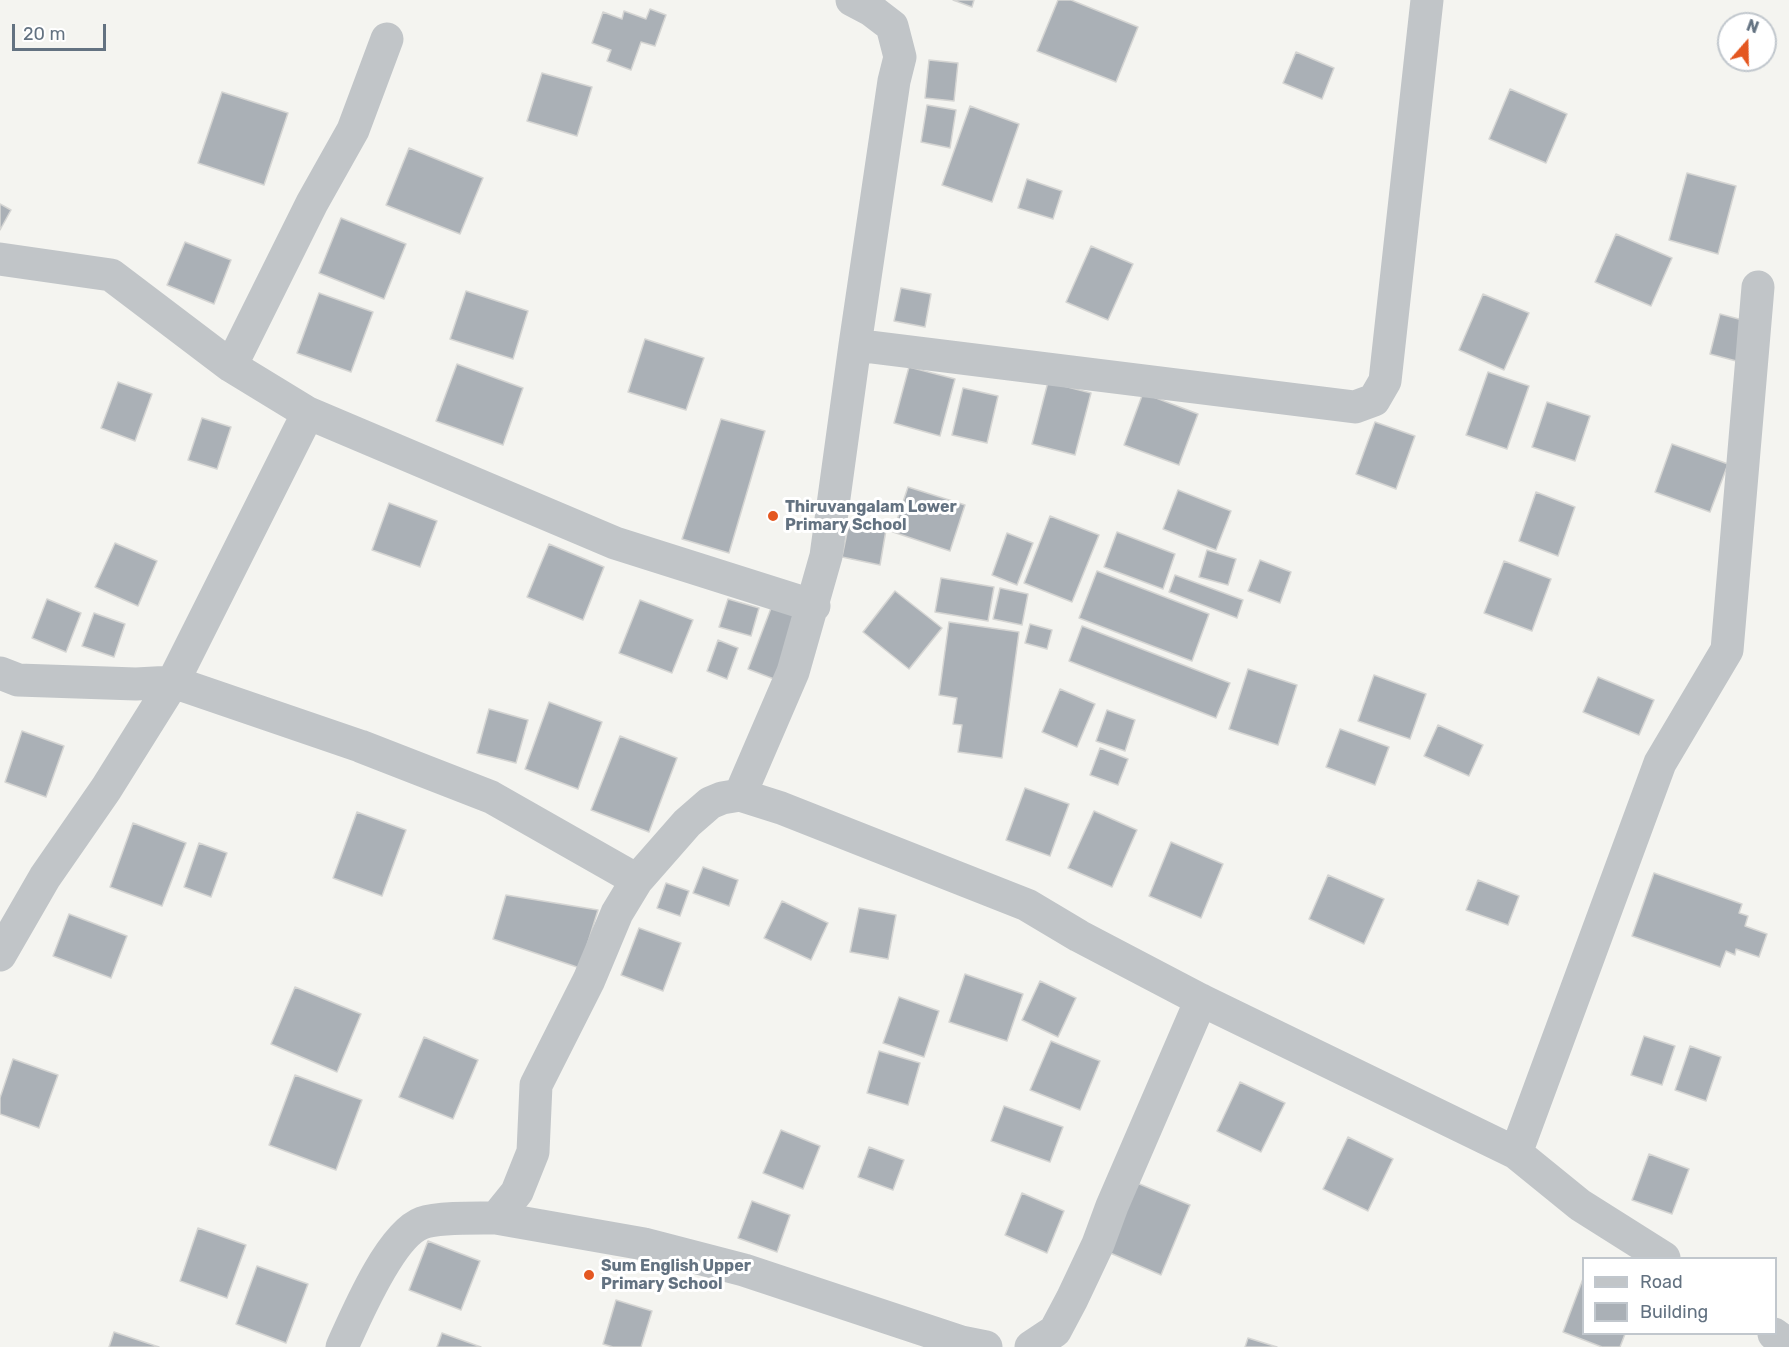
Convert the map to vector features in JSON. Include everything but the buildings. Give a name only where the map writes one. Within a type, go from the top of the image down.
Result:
[{"type":"street","points":[[740,795],[793,672],[814,606],[826,556],[894,81],[900,57],[892,26],[871,10],[852,0]]},
{"type":"street","points":[[855,345],[1355,407],[1374,400],[1385,381],[1427,0]]},
{"type":"street","points":[[231,366],[312,203],[353,130],[387,39]]},
{"type":"street","points":[[0,259],[111,275],[231,366],[308,413],[615,543],[814,606]]},
{"type":"street","points":[[1516,1154],[1660,763],[1727,650],[1758,287]]},
{"type":"street","points":[[0,955],[45,877],[106,789],[173,682],[308,413]]},
{"type":"street","points":[[0,673],[18,680],[136,684],[173,682],[360,746],[491,797],[637,880]]},
{"type":"street","points":[[496,1218],[517,1192],[533,1152],[536,1085],[589,980],[617,913],[637,880],[687,823],[710,803],[740,795],[781,808],[1027,905],[1079,936],[1201,1000],[1516,1154],[1580,1205],[1662,1257]]},
{"type":"street","points":[[1031,1347],[1055,1331],[1072,1299],[1098,1244],[1112,1206],[1201,1000]]},
{"type":"street","points":[[342,1347],[362,1303],[395,1245],[421,1223],[463,1218],[496,1218],[554,1227],[666,1250],[744,1270],[961,1342],[986,1347]]},
{"type":"street","points":[[1775,1335],[1789,1345]]},
{"type":"place","name":"Thiruvangalam Lower Primary School","points":[[773,516]]},
{"type":"place","name":"Sum English Upper Primary School","points":[[589,1275]]}]
